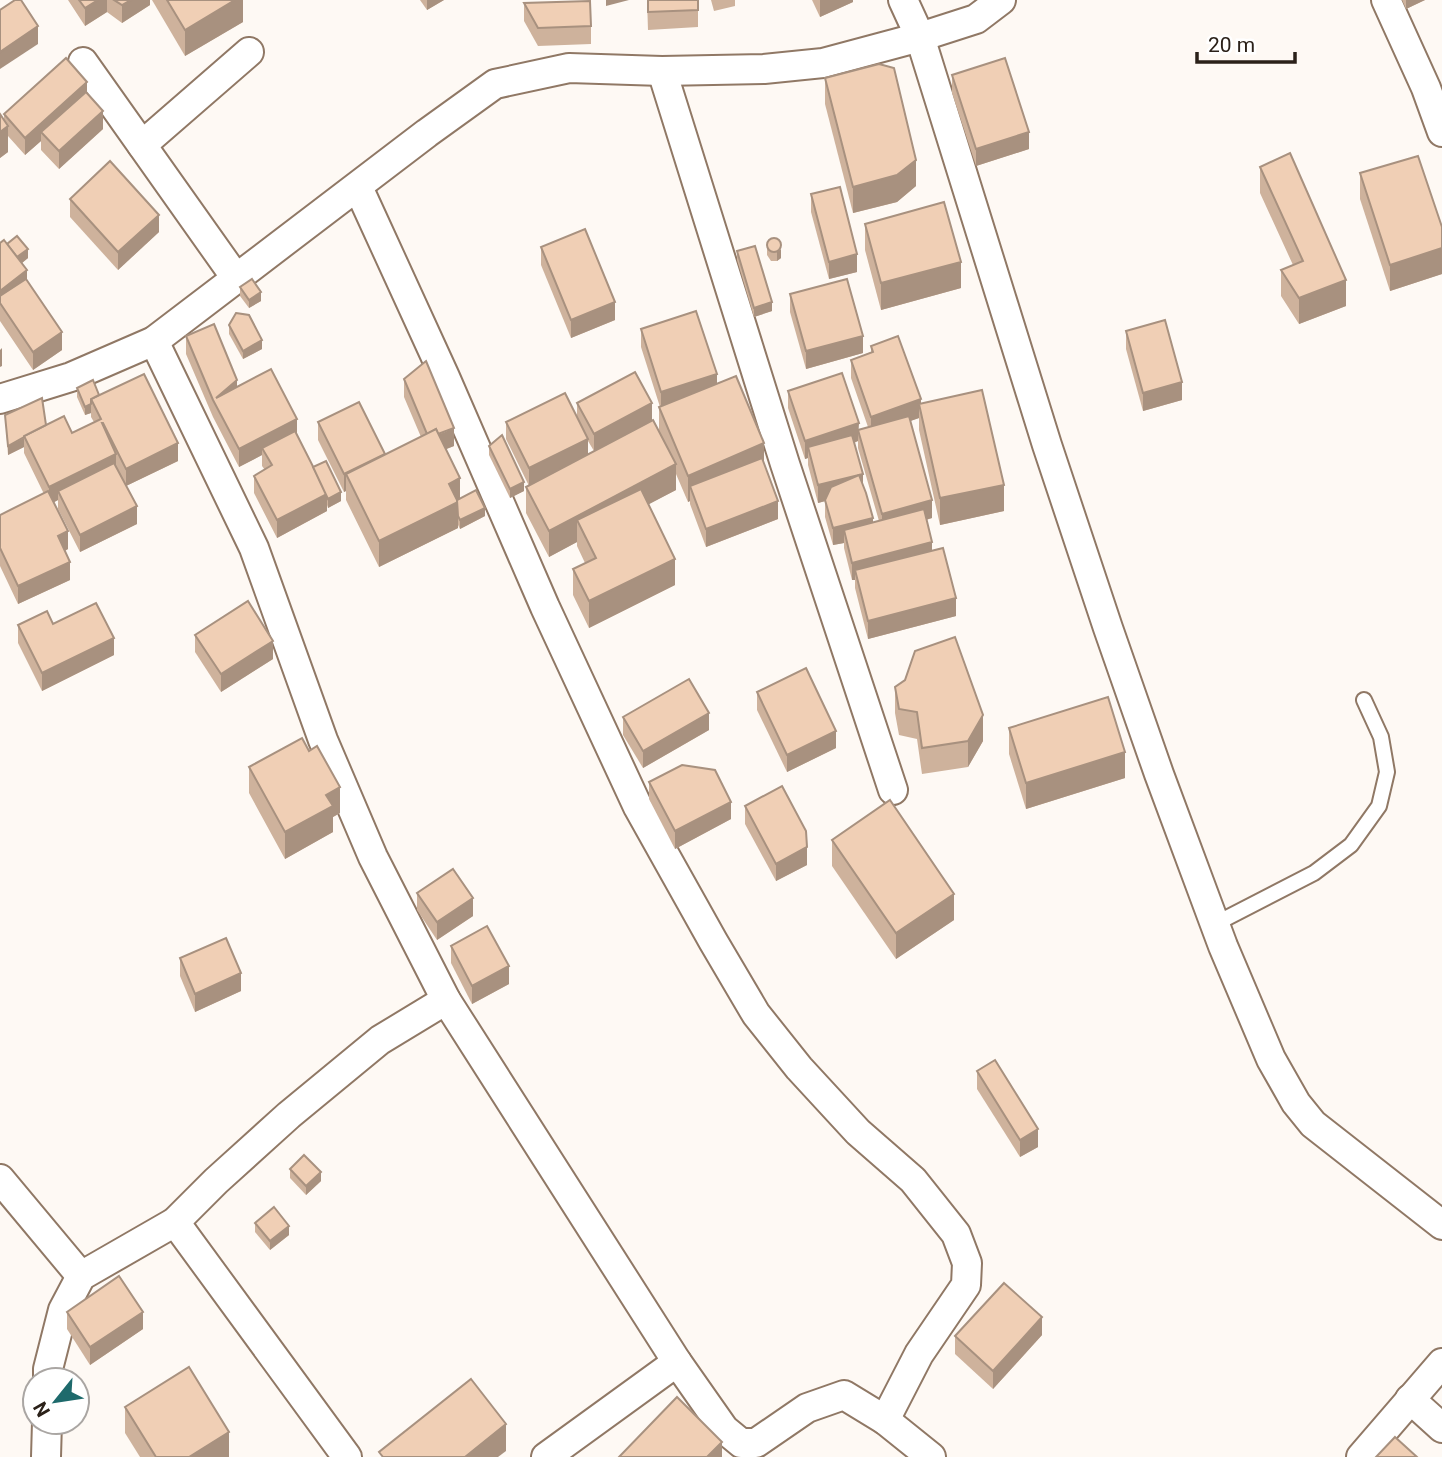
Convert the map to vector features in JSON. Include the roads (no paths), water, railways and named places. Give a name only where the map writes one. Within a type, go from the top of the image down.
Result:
[{"type":"street","points":[[903,0],[920,37],[1047,445],[1158,774],[1215,924],[1271,1059],[1296,1102],[1313,1124],[1442,1225]]},
{"type":"street","points":[[0,399],[71,377],[154,341],[495,84],[569,68],[662,71],[764,69],[823,63],[976,19],[1000,0]]},
{"type":"street","points":[[1386,0],[1426,88],[1442,132]]},
{"type":"street","points":[[142,145],[249,52]]},
{"type":"street","points":[[83,62],[236,278]]},
{"type":"street","points":[[662,71],[785,464],[893,790]]},
{"type":"street","points":[[358,187],[445,377],[545,607],[638,807],[713,941],[756,1014],[799,1068],[858,1132],[913,1180],[956,1234],[967,1263],[966,1285],[919,1354],[885,1419]]},
{"type":"street","points":[[154,341],[254,548],[323,740],[373,856],[446,1000],[677,1362],[724,1429],[741,1443],[755,1443],[807,1408],[844,1395],[885,1419],[931,1457]]},
{"type":"street","points":[[49,1366],[63,1310],[81,1276],[175,1222],[289,1115],[360,1056],[380,1040],[446,1000]]},
{"type":"street","points":[[0,1179],[81,1276]]},
{"type":"street","points":[[175,1222],[347,1457]]},
{"type":"street","points":[[546,1457],[677,1362]]},
{"type":"street","points":[[1361,1457],[1442,1363]]},
{"type":"street","points":[[1410,1399],[1442,1428]]},
{"type":"street","points":[[46,1457],[47,1436]]},
{"type":"lane","points":[[1215,924],[1314,873],[1351,845],[1379,806],[1387,772],[1381,737],[1364,700]]}]
